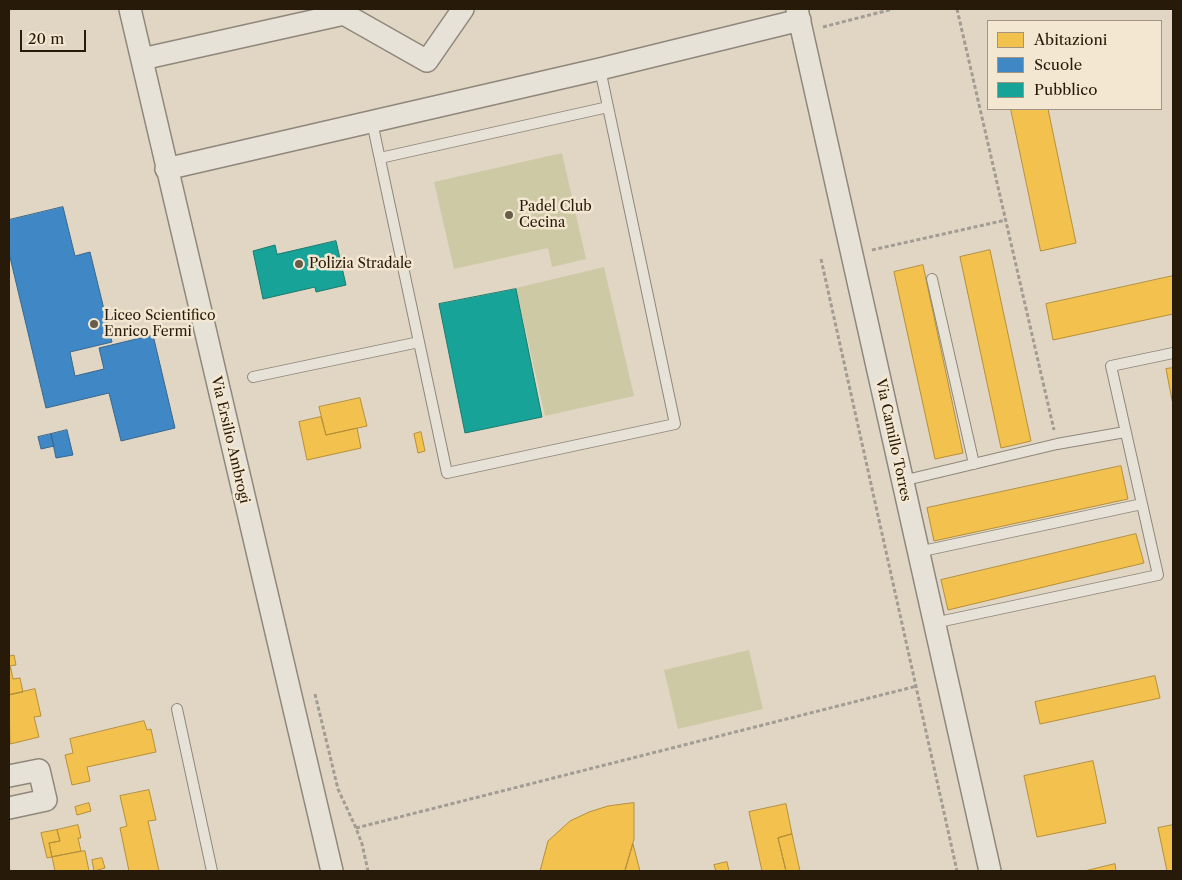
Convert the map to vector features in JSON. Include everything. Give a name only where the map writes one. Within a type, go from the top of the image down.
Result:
[{"type":"street","name":"Via Ersilio Ambrogi","points":[[130,9],[332,871]]},
{"type":"street","points":[[142,59],[344,14],[427,60],[462,9]]},
{"type":"street","points":[[166,168],[600,69],[800,20]]},
{"type":"street","name":"Via Camillo Torres","points":[[800,20],[990,871]]},
{"type":"street","points":[[9,776],[39,770],[46,800],[9,808]]},
{"type":"lane","points":[[372,122],[447,473],[675,424],[600,69]]},
{"type":"lane","points":[[380,158],[608,107]]},
{"type":"lane","points":[[932,279],[974,464]]},
{"type":"lane","points":[[253,377],[420,342]]},
{"type":"lane","points":[[934,623],[1158,575],[1110,366],[1173,353]]},
{"type":"lane","points":[[902,481],[1057,444],[1125,432]]},
{"type":"lane","points":[[918,552],[1142,504]]},
{"type":"lane","points":[[177,709],[212,871]]},
{"type":"path","points":[[800,20],[892,9]]},
{"type":"path","points":[[958,9],[1057,444]]},
{"type":"path","points":[[852,254],[1006,220]]},
{"type":"path","points":[[821,259],[957,871]]},
{"type":"path","points":[[356,828],[917,686]]},
{"type":"shaded area","name":"Padel Club Cecina","points":[[562,153],[586,259],[552,267],[548,248],[454,269],[434,182]]},
{"type":"shaded area","points":[[604,267],[634,396],[545,416],[516,288]]},
{"type":"shaded area","points":[[749,650],[763,709],[678,729],[664,670]]},
{"type":"building: Abitazioni","points":[[1011,110],[1048,110],[1076,243],[1041,251]]},
{"type":"building: Abitazioni","points":[[990,250],[1031,441],[1001,448],[960,257]]},
{"type":"building: Abitazioni","points":[[923,265],[963,453],[935,459],[894,272]]},
{"type":"building: Abitazioni","points":[[1173,276],[1173,314],[1053,340],[1046,304]]},
{"type":"building: Abitazioni","points":[[1173,368],[1173,405],[1166,369]]},
{"type":"building: Abitazioni","points":[[360,398],[367,426],[326,435],[319,407]]},
{"type":"building: Abitazioni","points":[[321,417],[326,435],[357,428],[361,448],[307,460],[299,422]]},
{"type":"building: Abitazioni","points":[[421,432],[425,451],[418,453],[414,434]]},
{"type":"building: Abitazioni","points":[[1121,466],[1128,499],[934,541],[927,508]]},
{"type":"building: Abitazioni","points":[[1136,534],[1144,563],[948,610],[941,580]]},
{"type":"building: Abitazioni","points":[[9,651],[10,656],[14,655],[16,665],[10,666],[11,669],[9,669]]},
{"type":"building: Abitazioni","points":[[9,669],[11,669],[13,679],[20,678],[23,692],[9,695]]},
{"type":"building: Abitazioni","points":[[1155,676],[1160,698],[1040,724],[1035,702]]},
{"type":"building: Abitazioni","points":[[35,689],[41,716],[34,717],[39,737],[10,744],[9,695]]},
{"type":"building: Abitazioni","points":[[144,721],[147,730],[151,729],[156,752],[87,767],[90,781],[72,785],[65,755],[73,753],[70,739]]},
{"type":"building: Abitazioni","points":[[1093,761],[1106,823],[1037,837],[1024,776]]},
{"type":"building: Abitazioni","points":[[149,790],[156,820],[148,821],[159,871],[129,871],[120,828],[127,826],[120,796]]},
{"type":"building: Abitazioni","points":[[89,803],[91,811],[77,815],[75,807]]},
{"type":"building: Abitazioni","points":[[634,803],[634,839],[625,871],[540,871],[548,841],[570,821],[608,806]]},
{"type":"building: Abitazioni","points":[[786,804],[792,834],[778,838],[786,871],[762,871],[749,812]]},
{"type":"building: Abitazioni","points":[[78,825],[81,851],[52,857],[49,843],[60,841],[57,830]]},
{"type":"building: Abitazioni","points":[[1173,825],[1173,871],[1167,871],[1158,828]]},
{"type":"building: Abitazioni","points":[[57,830],[60,841],[49,843],[52,857],[47,858],[41,833]]},
{"type":"building: Abitazioni","points":[[792,834],[800,871],[786,871],[778,838]]},
{"type":"building: Abitazioni","points":[[633,844],[640,871],[625,871]]},
{"type":"building: Abitazioni","points":[[85,851],[89,871],[55,871],[52,857]]},
{"type":"building: Abitazioni","points":[[102,858],[105,868],[94,871],[92,860]]},
{"type":"building: Abitazioni","points":[[727,862],[729,871],[716,871],[714,865]]},
{"type":"building: Abitazioni","points":[[1115,864],[1116,871],[1085,871]]},
{"type":"building: Scuole","points":[[63,207],[75,256],[90,252],[112,342],[70,352],[75,376],[104,369],[99,348],[153,335],[175,428],[121,441],[109,393],[46,408],[9,253],[9,220]]},
{"type":"building: Scuole","points":[[67,430],[73,455],[56,458],[51,434]]},
{"type":"building: Scuole","points":[[51,434],[54,446],[41,449],[38,437]]},
{"type":"building: Pubblico","name":"Polizia Stradale","points":[[336,241],[346,285],[316,292],[315,287],[263,299],[253,251],[275,245],[277,254]]},
{"type":"building: Pubblico","points":[[516,289],[542,417],[465,433],[439,304]]},
{"type":"place","name":"Padel Club Cecina","points":[[509,215]]},
{"type":"place","name":"Polizia Stradale","points":[[299,264]]},
{"type":"place","name":"Liceo Scientifico Enrico Fermi","points":[[94,324]]}]
